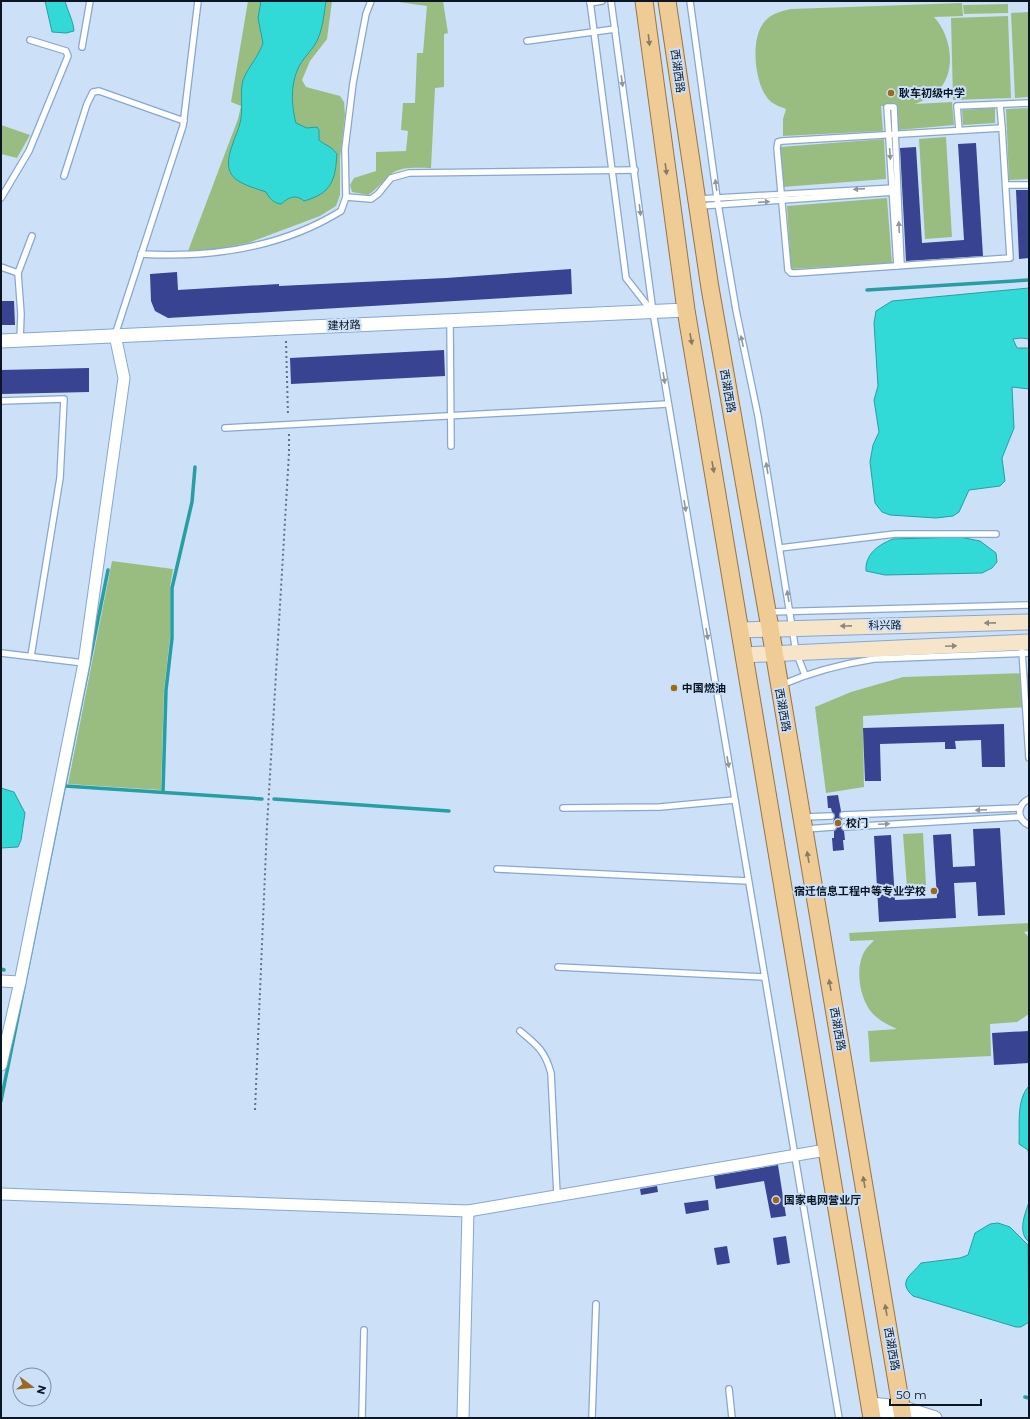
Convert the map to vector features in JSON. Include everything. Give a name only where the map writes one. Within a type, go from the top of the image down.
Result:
[{"type":"main road","points":[[644,1],[686,310],[741,630],[826,1150],[853,1295],[871,1411]]},
{"type":"main road","name":"西湖西路","points":[[667,1],[710,288],[768,620],[899,1414]]},
{"type":"main road","name":"科兴路","points":[[741,630],[768,620],[793,628],[1029,622]]},
{"type":"main road","name":"科兴路","points":[[744,655],[796,652],[1025,648]]},
{"type":"street","name":"建材路","points":[[1,341],[686,310]]},
{"type":"street","points":[[1,1066],[20,982],[84,663],[124,378],[115,335]]},
{"type":"street","points":[[1,981],[20,982]]},
{"type":"street","points":[[1,1194],[468,1211],[826,1150]]},
{"type":"street","points":[[463,1418],[468,1211]]},
{"type":"street","points":[[871,1411],[936,1418]]},
{"type":"lane","points":[[82,47],[90,1]]},
{"type":"lane","points":[[115,335],[184,121],[198,1]]},
{"type":"lane","points":[[141,254],[202,255],[257,246],[298,232],[330,218],[341,211],[346,197],[345,149],[352,90],[366,14],[371,1]]},
{"type":"lane","points":[[602,1],[590,2],[626,278],[653,312]]},
{"type":"lane","points":[[611,1],[653,312],[839,1418]]},
{"type":"lane","points":[[690,1],[717,198],[736,310],[758,416],[791,612],[796,652],[805,675]]},
{"type":"lane","points":[[527,41],[615,29]]},
{"type":"lane","points":[[1,198],[28,151],[68,56],[66,51],[30,40]]},
{"type":"lane","points":[[64,176],[87,104],[93,92],[99,91],[184,121]]},
{"type":"lane","points":[[959,130],[958,106],[1029,103]]},
{"type":"lane","points":[[1000,104],[1002,128],[1006,186],[1010,258],[791,272],[788,270],[777,148],[778,142],[1002,128]]},
{"type":"lane","points":[[892,134],[899,266]]},
{"type":"lane","points":[[346,197],[371,199],[378,194],[391,178],[409,173],[634,170]]},
{"type":"lane","points":[[1006,186],[1029,185]]},
{"type":"lane","points":[[697,203],[717,198],[781,197],[894,190]]},
{"type":"lane","points":[[697,203],[719,205],[781,197]]},
{"type":"lane","points":[[20,340],[22,314],[18,273],[32,236]]},
{"type":"lane","points":[[1,267],[18,273]]},
{"type":"lane","points":[[450,320],[451,446]]},
{"type":"lane","points":[[1,401],[64,399],[60,478],[31,656]]},
{"type":"lane","points":[[225,428],[668,404]]},
{"type":"lane","points":[[780,548],[895,534],[996,534]]},
{"type":"lane","points":[[768,620],[791,612],[1029,605]]},
{"type":"lane","points":[[779,686],[805,675],[874,659],[1025,648],[1029,758]]},
{"type":"lane","points":[[1,653],[84,663]]},
{"type":"lane","points":[[843,815],[1020,808],[1029,799]]},
{"type":"lane","points":[[563,808],[660,807],[734,800]]},
{"type":"lane","points":[[1020,808],[1020,817]]},
{"type":"lane","points":[[802,823],[832,816]]},
{"type":"lane","points":[[845,827],[1020,817],[1029,825]]},
{"type":"lane","points":[[802,823],[833,827]]},
{"type":"lane","points":[[497,869],[748,881]]},
{"type":"lane","points":[[558,967],[764,977]]},
{"type":"lane","points":[[520,1031],[538,1046],[547,1059],[551,1073],[558,1195]]},
{"type":"lane","points":[[592,1418],[596,1304]]},
{"type":"lane","points":[[362,1418],[364,1330]]},
{"type":"lane","points":[[729,1389],[732,1418]]},
{"type":"path","points":[[255,1110],[266,826],[289,453],[286,328]]},
{"type":"shaded area","points":[[45,1],[65,1],[72,20],[74,31],[66,33],[52,32]]},
{"type":"shaded area","points":[[248,1],[332,1],[327,39],[310,61],[302,80],[306,87],[340,96],[344,102],[345,115],[340,159],[340,195],[336,206],[320,216],[248,243],[215,249],[188,251],[238,119],[241,106],[231,102]]},
{"type":"shaded area","points":[[261,1],[326,1],[321,31],[317,41],[297,70],[293,85],[292,100],[296,123],[307,128],[317,127],[319,130],[319,140],[337,154],[335,172],[330,185],[321,194],[304,201],[292,197],[281,204],[276,203],[266,192],[246,185],[233,177],[228,164],[229,155],[239,128],[241,117],[241,91],[243,80],[263,43],[258,18]]},
{"type":"shaded area","points":[[391,1],[443,1],[448,33],[444,34],[444,87],[435,88],[431,168],[410,168],[395,171],[368,195],[352,192],[350,185],[354,178],[376,171],[376,152],[406,151],[408,131],[401,130],[403,103],[415,103],[417,53],[423,53],[427,6]]},
{"type":"shaded area","points":[[962,3],[963,16],[934,17],[945,34],[948,43],[950,64],[948,74],[944,84],[937,92],[927,99],[915,104],[952,102],[954,125],[898,130],[896,106],[881,106],[883,131],[783,136],[783,119],[786,109],[770,101],[762,88],[757,68],[756,46],[761,27],[766,20],[778,13],[791,9]]},
{"type":"shaded area","points":[[1008,4],[1008,13],[964,14],[963,5]]},
{"type":"shaded area","points":[[1029,12],[1029,97],[1015,98],[1011,13]]},
{"type":"shaded area","points":[[1008,16],[1011,98],[953,100],[951,18]]},
{"type":"shaded area","points":[[995,108],[995,123],[963,125],[962,110]]},
{"type":"shaded area","points":[[1029,108],[1029,179],[1009,180],[1006,109]]},
{"type":"shaded area","points":[[1,125],[30,135],[17,158],[1,154]]},
{"type":"shaded area","points":[[946,137],[952,237],[925,239],[919,139]]},
{"type":"shaded area","points":[[884,139],[886,179],[782,187],[780,147]]},
{"type":"shaded area","points":[[887,198],[892,263],[791,269],[787,206]]},
{"type":"shaded area","points":[[1029,288],[1029,339],[1013,339],[1017,348],[1029,348],[1029,389],[1012,387],[1014,428],[1002,458],[1005,481],[1000,486],[969,490],[959,512],[953,516],[936,518],[890,515],[882,512],[875,503],[870,462],[873,445],[879,432],[874,400],[878,386],[874,323],[876,311],[892,301]]},
{"type":"shaded area","points":[[960,537],[980,541],[996,553],[997,562],[992,568],[982,573],[885,575],[866,571],[866,565],[870,555],[882,544],[893,539]]},
{"type":"shaded area","points":[[112,561],[173,569],[170,587],[170,637],[164,690],[161,790],[68,784]]},
{"type":"shaded area","points":[[1029,673],[1029,707],[863,716],[864,787],[826,793],[815,707],[851,692],[903,677]]},
{"type":"shaded area","points":[[1,788],[14,792],[25,813],[21,840],[18,847],[1,848]]},
{"type":"shaded area","points":[[923,833],[926,885],[907,887],[903,834]]},
{"type":"shaded area","points":[[1029,923],[1029,931],[1024,932],[1029,937],[1029,1014],[1017,1022],[990,1024],[991,1056],[870,1062],[868,1031],[897,1029],[884,1023],[873,1014],[868,1008],[861,991],[859,973],[862,956],[874,940],[850,941],[849,933]]},
{"type":"shaded area","points":[[1029,1086],[1029,1156],[1028,1150],[1019,1144],[1019,1121],[1022,1098]]},
{"type":"shaded area","points":[[1029,1202],[1029,1242],[1023,1233],[1023,1223]]},
{"type":"shaded area","points":[[998,1223],[1010,1227],[1028,1245],[1029,1322],[1021,1327],[1016,1327],[913,1296],[908,1291],[906,1282],[910,1274],[921,1263],[960,1258],[968,1255],[975,1233],[990,1224]]},
{"type":"building","points":[[976,143],[983,256],[906,261],[900,148],[916,147],[922,243],[964,240],[958,144]]},
{"type":"building","points":[[1016,190],[1029,190],[1029,258],[1019,259]]},
{"type":"building","points":[[571,269],[572,294],[168,318],[155,311],[151,301],[150,274],[177,272],[178,290],[279,284],[279,286],[446,278]]},
{"type":"building","points":[[1,301],[14,301],[15,325],[1,325]]},
{"type":"building","points":[[444,350],[445,376],[291,384],[290,358]]},
{"type":"building","points":[[89,368],[89,392],[1,394],[1,370]]},
{"type":"building","points":[[1004,724],[1005,767],[982,767],[981,740],[955,741],[956,749],[945,749],[945,742],[880,744],[881,781],[865,781],[863,728]]},
{"type":"building","name":"校门","points":[[838,795],[841,811],[839,816],[842,819],[841,828],[844,831],[845,840],[843,840],[844,850],[833,851],[832,838],[834,838],[834,831],[837,826],[833,823],[835,815],[831,808],[828,808],[827,796]]},
{"type":"building","points":[[1000,828],[1005,915],[978,916],[976,882],[954,883],[956,918],[879,922],[874,836],[891,835],[895,900],[937,898],[933,835],[951,834],[953,867],[975,866],[973,829]]},
{"type":"building","points":[[1029,1031],[1029,1063],[994,1065],[992,1033]]},
{"type":"building","points":[[778,1165],[786,1216],[771,1218],[764,1181],[716,1189],[714,1176]]},
{"type":"building","points":[[657,1186],[658,1192],[641,1195],[640,1189]]},
{"type":"building","points":[[708,1200],[709,1210],[686,1214],[684,1203]]},
{"type":"building","points":[[786,1236],[790,1263],[777,1265],[773,1238]]},
{"type":"building","points":[[727,1246],[730,1263],[717,1265],[714,1248]]},
{"type":"waterway","points":[[867,290],[1029,280]]},
{"type":"waterway","points":[[163,792],[166,690],[172,638],[172,588],[192,502],[195,467]]},
{"type":"waterway","points":[[1,1101],[108,570]]},
{"type":"waterway","points":[[65,786],[262,799]]},
{"type":"waterway","points":[[274,799],[449,811]]},
{"type":"waterway","points":[[1025,1397],[1029,1398]]},
{"type":"place","name":"耿车初级中学","points":[[891,93]]},
{"type":"place","name":"中国燃油","points":[[674,688]]},
{"type":"place","name":"校门","points":[[838,823]]},
{"type":"place","name":"宿迁信息工程中等专业学校","points":[[934,891]]},
{"type":"place","name":"国家电网营业厅","points":[[776,1200]]}]
